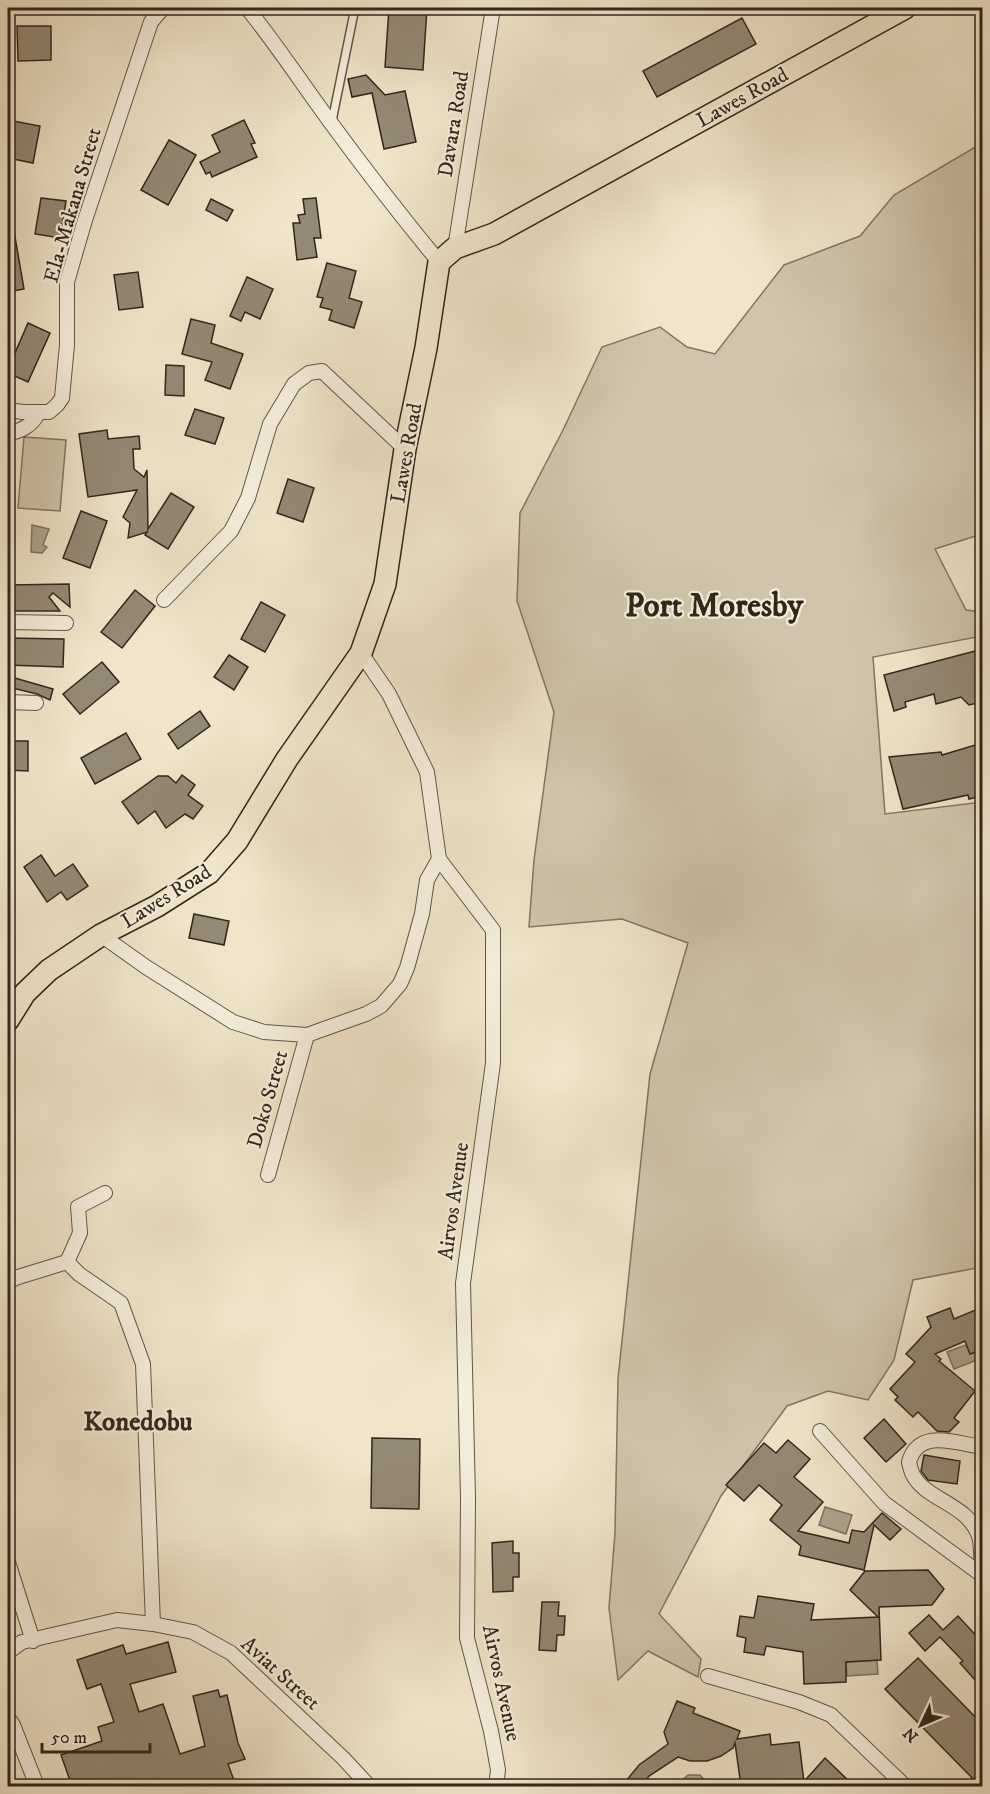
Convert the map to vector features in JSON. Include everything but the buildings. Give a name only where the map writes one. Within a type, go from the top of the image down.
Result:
[{"type":"main road","name":"Lawes Road","points":[[8,1020],[26,993],[49,970],[101,935],[158,906],[209,873],[237,841],[287,759],[362,653],[384,584],[405,449],[447,255],[494,234],[905,8]]},
{"type":"street","name":"Ela-Makana Street","points":[[8,432],[22,430],[35,419],[38,413],[49,412],[62,398],[67,345],[67,282],[85,220],[151,21],[163,8]]},
{"type":"street","points":[[247,8],[273,40],[331,123],[447,255]]},
{"type":"street","name":"Davara Road","points":[[447,255],[493,8]]},
{"type":"street","points":[[164,600],[231,531],[248,498],[270,424],[294,384],[309,373],[322,371],[405,449]]},
{"type":"street","points":[[8,410],[38,413]]},
{"type":"street","points":[[8,622],[66,622]]},
{"type":"street","name":"Airvos Avenue","points":[[362,653],[389,694],[427,772],[439,859],[493,930],[494,1064],[463,1283],[468,1498],[467,1638],[491,1731],[498,1770],[496,1786]]},
{"type":"street","points":[[8,702],[36,703]]},
{"type":"street","points":[[101,935],[155,973],[233,1022],[264,1032],[307,1035],[366,1014],[381,1006],[400,984],[407,968],[422,914],[427,880],[439,859]]},
{"type":"street","name":"Doko Street","points":[[268,1175],[307,1035]]},
{"type":"street","points":[[8,1283],[15,1278],[67,1262],[80,1233],[78,1207],[105,1193]]},
{"type":"street","points":[[67,1262],[121,1303],[143,1364],[153,1624]]},
{"type":"street","points":[[820,1431],[884,1503],[982,1575]]},
{"type":"street","points":[[982,1447],[952,1440],[929,1442],[915,1448],[909,1462],[914,1476],[922,1486],[959,1509],[970,1522],[979,1537],[982,1575]]},
{"type":"street","points":[[8,1562],[33,1641]]},
{"type":"street","name":"Aviat Street","points":[[8,1652],[22,1642],[117,1620],[193,1632],[231,1653],[343,1758],[369,1786]]},
{"type":"street","points":[[708,1676],[799,1702],[831,1715],[905,1786]]},
{"type":"street","points":[[8,1718],[13,1725],[37,1786]]},
{"type":"lane","points":[[331,123],[355,8]]},
{"type":"shaded area","points":[[982,143],[982,534],[935,549],[966,610],[982,612],[982,636],[873,657],[885,814],[982,802],[982,1267],[913,1280],[894,1360],[868,1400],[828,1391],[787,1406],[721,1496],[659,1614],[701,1659],[698,1677],[648,1651],[618,1680],[609,1608],[615,1533],[618,1379],[650,1074],[688,943],[622,919],[529,927],[534,860],[554,712],[517,601],[520,513],[602,347],[660,327],[687,347],[715,354],[784,265],[860,236],[894,195]]},
{"type":"shaded area","points":[[24,437],[66,440],[60,511],[18,508]]},
{"type":"shaded area","points":[[32,525],[49,529],[43,545],[47,547],[42,553],[31,552]]},
{"type":"shaded area","points":[[966,1345],[970,1354],[979,1351],[982,1358],[954,1369],[947,1352]]},
{"type":"shaded area","points":[[825,1507],[852,1515],[846,1534],[819,1525]]},
{"type":"shaded area","points":[[877,1660],[878,1674],[847,1676],[846,1662]]},
{"type":"shaded area","points":[[688,1775],[700,1775],[710,1786],[676,1786]]},
{"type":"district","name":"Port Moresby","points":[[714,604]]},
{"type":"district","name":"Konedobu","points":[[138,1421]]}]
